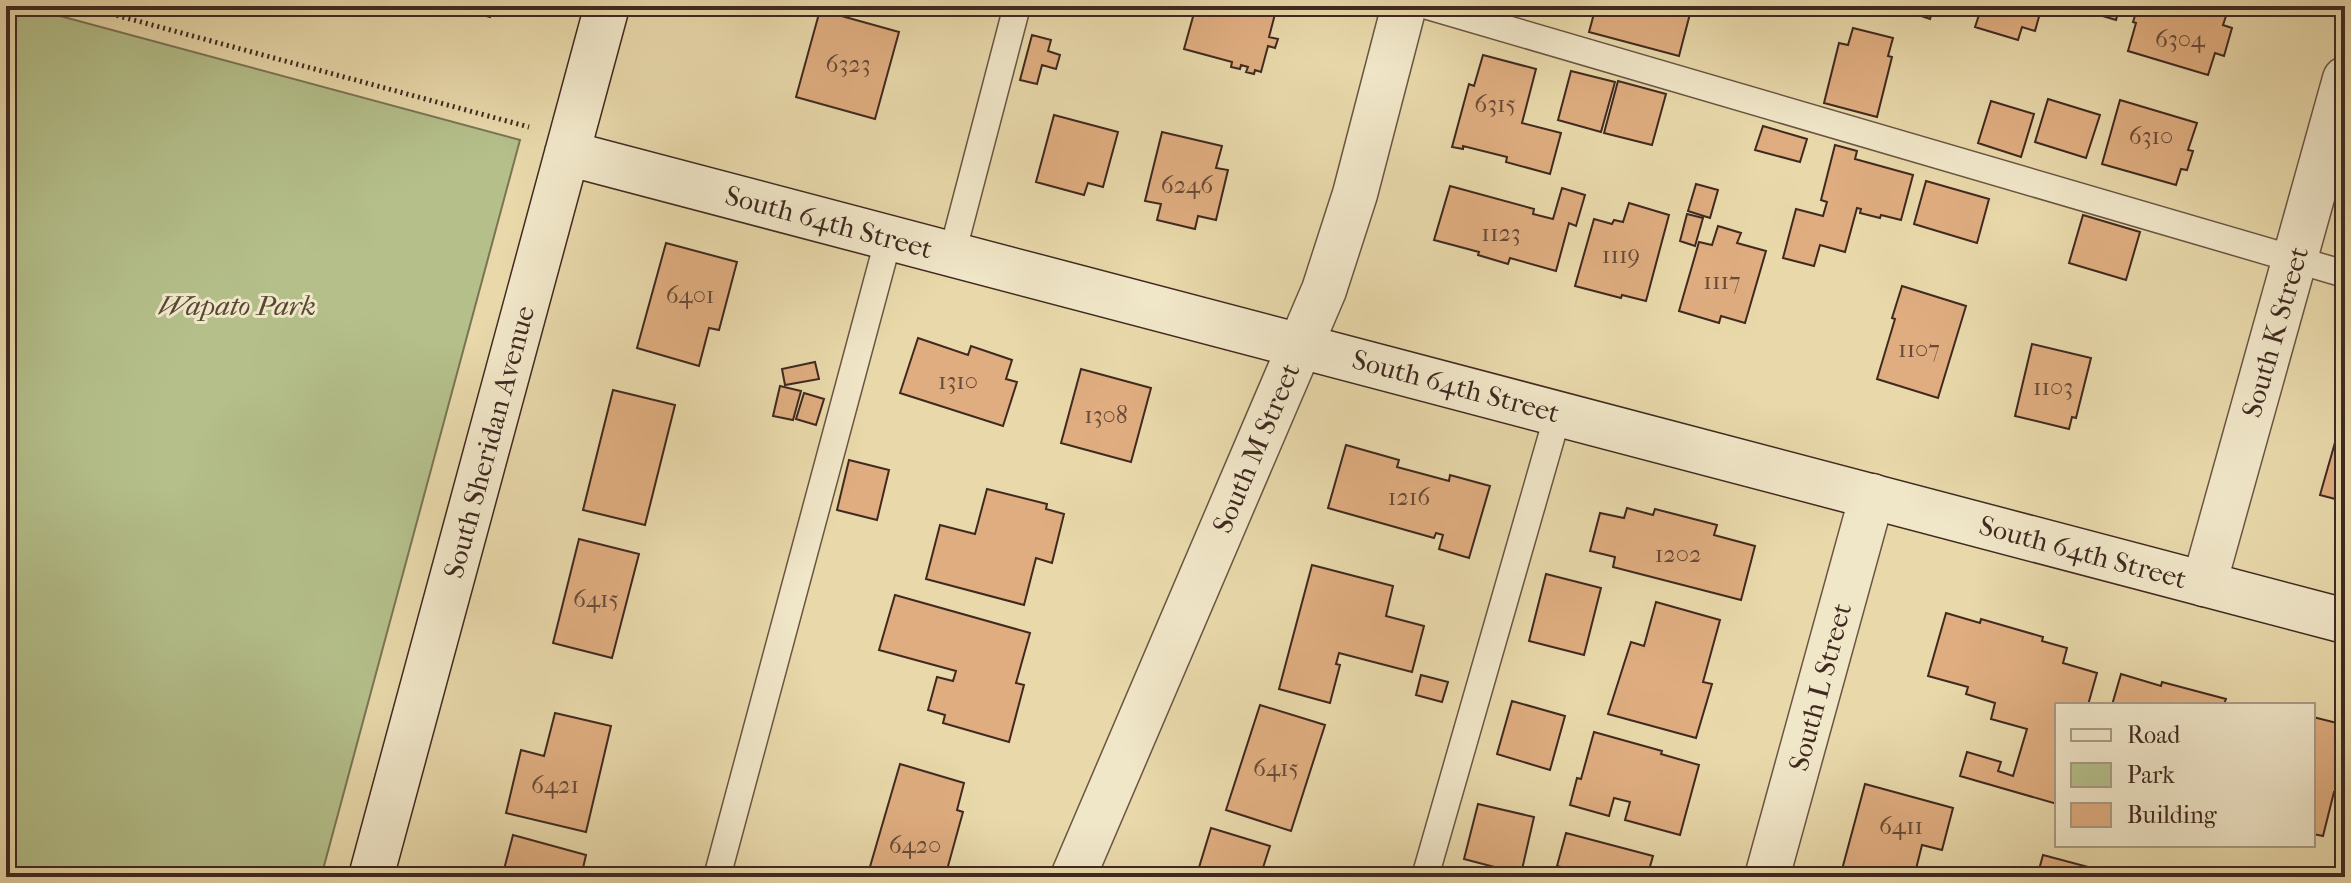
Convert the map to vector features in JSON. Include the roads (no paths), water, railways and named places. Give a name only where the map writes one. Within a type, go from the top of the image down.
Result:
[{"type":"street","name":"South Sheridan Avenue","points":[[371,877],[607,6]]},
{"type":"street","name":"South M Street","points":[[1073,877],[1324,290],[1355,194],[1404,6]]},
{"type":"street","name":"South K Street","points":[[2204,584],[2345,79]]},
{"type":"street","name":"South 64th Street","points":[[567,153],[2345,621]]},
{"type":"street","name":"South L Street","points":[[1767,877],[1872,496]]},
{"type":"lane","points":[[952,254],[1017,6]]},
{"type":"lane","points":[[1428,6],[2345,274]]},
{"type":"lane","points":[[717,877],[889,237]]},
{"type":"lane","points":[[1425,877],[1558,414]]},
{"type":"park label","name":"Wapato Park","points":[[237,305]]}]
